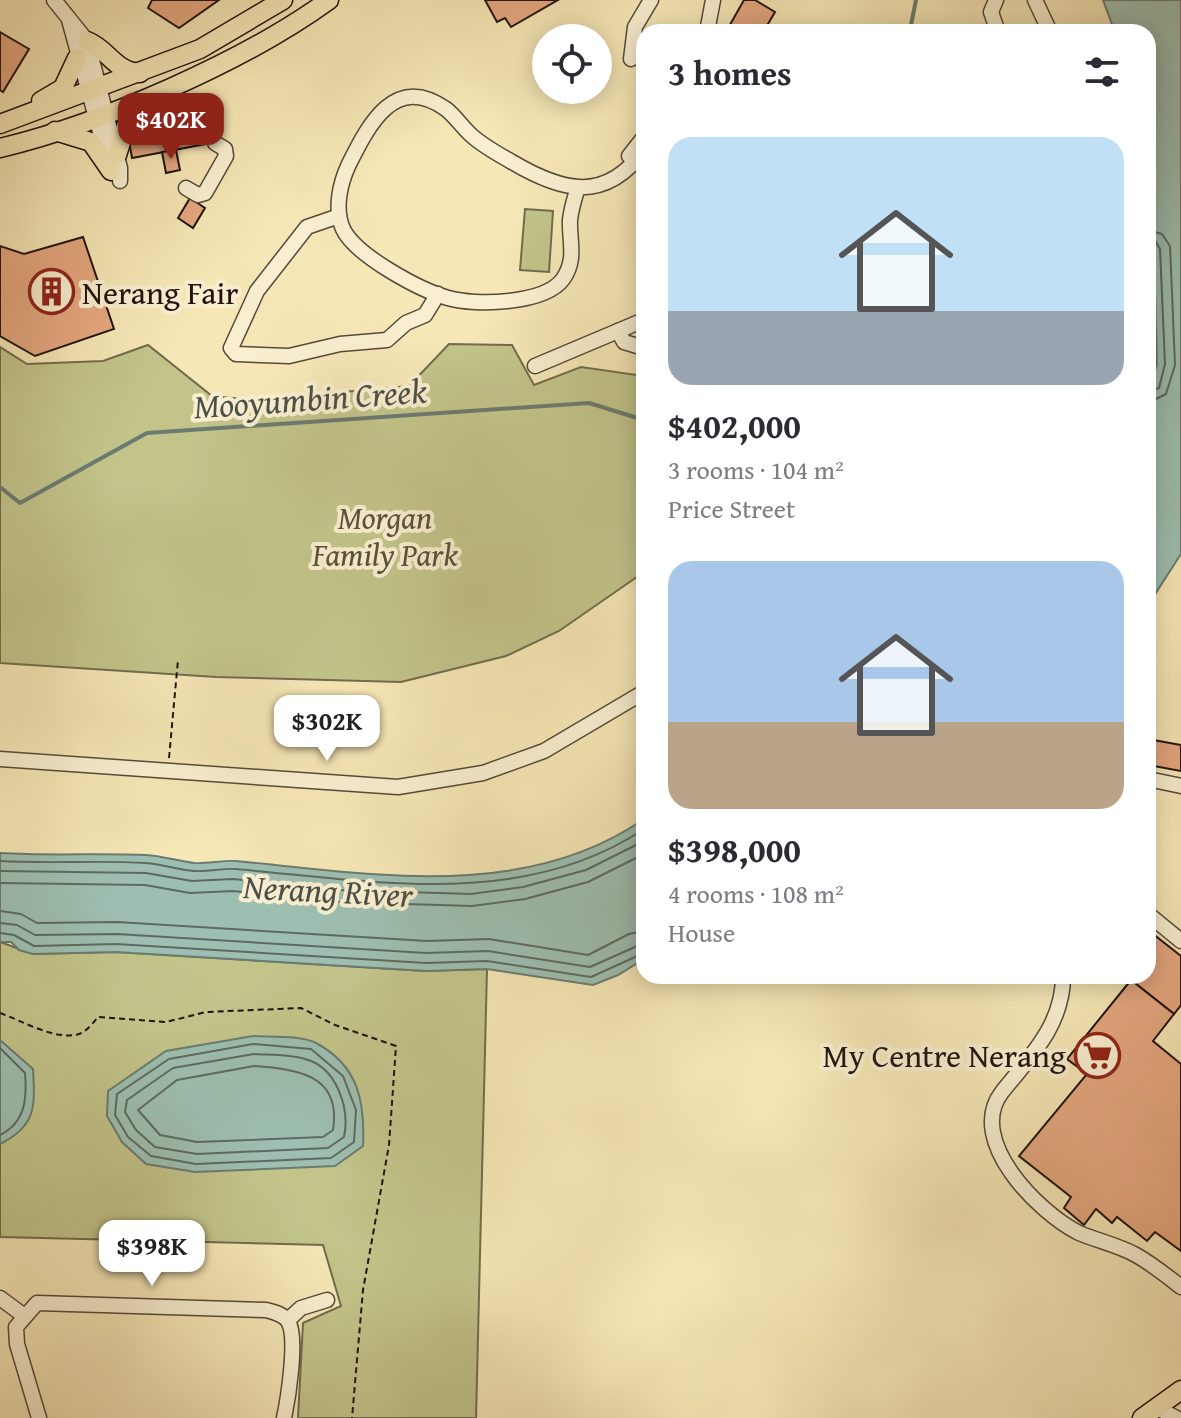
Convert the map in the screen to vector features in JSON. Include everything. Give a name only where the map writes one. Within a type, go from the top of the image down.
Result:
[{"type":"main road","points":[[0,124],[94,92],[200,49],[283,0]]},
{"type":"main road","points":[[0,148],[100,115],[205,71],[262,42],[329,0]]},
{"type":"main road","points":[[87,41],[98,45],[125,72],[140,73]]},
{"type":"main road","points":[[0,115],[57,93],[68,81],[77,58]]},
{"type":"main road","points":[[55,131],[91,142],[114,163],[128,120],[147,105],[181,91],[205,71]]},
{"type":"main road","points":[[1153,1410],[1181,1376]]},
{"type":"main road","points":[[1153,1410],[1181,1390]]},
{"type":"street","points":[[54,0],[87,41],[94,92],[114,163]]},
{"type":"street","points":[[637,24],[651,0]]},
{"type":"street","points":[[708,24],[713,0]]},
{"type":"street","points":[[995,24],[991,12],[996,0]]},
{"type":"street","points":[[1035,0],[1046,24]]},
{"type":"street","points":[[69,20],[77,58],[94,92]]},
{"type":"street","points":[[631,59],[636,25]]},
{"type":"street","points":[[577,190],[570,223],[572,260],[554,289],[536,297],[519,299],[464,301],[438,294],[363,252],[344,230],[339,216],[340,189],[375,119],[388,105],[410,97],[430,100],[443,107],[485,146],[542,180],[577,190],[619,174],[636,161]]},
{"type":"street","points":[[186,188],[198,195],[207,190],[226,156],[225,149],[215,143]]},
{"type":"street","points":[[619,174],[636,149]]},
{"type":"street","points":[[339,216],[307,227],[257,291],[231,348],[236,354],[289,356],[340,344],[387,340],[406,323],[425,315],[438,294]]},
{"type":"street","points":[[535,366],[636,323]]},
{"type":"street","points":[[618,331],[624,342],[636,346]]},
{"type":"street","points":[[0,759],[398,787],[483,773],[544,751],[636,697]]},
{"type":"street","points":[[1156,781],[1181,786]]},
{"type":"street","points":[[1156,921],[1181,941]]},
{"type":"street","points":[[1062,984],[1060,1002],[1050,1029],[1022,1071],[999,1095],[993,1117],[993,1138],[1012,1173],[1052,1215],[1080,1233],[1132,1253],[1180,1283]]},
{"type":"street","points":[[0,1298],[23,1315]]},
{"type":"street","points":[[288,1320],[301,1308],[327,1300]]},
{"type":"street","points":[[39,1418],[17,1344],[16,1327],[23,1315],[37,1303],[266,1310],[288,1320]]},
{"type":"street","points":[[284,1418],[293,1338],[288,1320]]},
{"type":"street","points":[[1153,1410],[1176,1418]]},
{"type":"path","points":[[168,771],[178,660]]},
{"type":"path","points":[[0,1013],[45,1030],[74,1034],[82,1033],[98,1017],[166,1022],[206,1012],[301,1008],[335,1025],[396,1046],[389,1145],[363,1290],[352,1418]]},
{"type":"green space","points":[[525,209],[553,211],[549,272],[520,270]]},
{"type":"green space","name":"Morgan Family Park","points":[[449,344],[512,345],[534,385],[581,367],[636,375],[636,578],[559,631],[506,656],[401,682],[216,677],[0,663],[0,347],[27,364],[103,361],[148,345],[212,396],[253,400],[409,386]]},
{"type":"green space","points":[[0,942],[33,954],[116,952],[426,971],[487,969],[476,1418],[298,1418],[303,1323],[341,1306],[323,1245],[0,1237]]},
{"type":"water","points":[[1103,0],[1181,0],[1181,554],[1156,593],[1156,24],[1112,24]]},
{"type":"water","name":"Nerang River","points":[[636,824],[636,964],[593,985],[487,969],[426,971],[116,952],[33,954],[19,950],[11,942],[0,942],[0,853],[146,855],[194,863],[236,861],[340,872],[446,876],[498,872],[549,862],[598,845]]},
{"type":"water","points":[[253,1036],[310,1040],[342,1063],[360,1100],[363,1146],[335,1166],[195,1172],[146,1164],[122,1142],[107,1116],[108,1091],[166,1051]]},
{"type":"water","points":[[0,1040],[33,1069],[34,1093],[27,1122],[21,1130],[0,1144]]},
{"type":"building","points":[[152,0],[219,0],[179,28],[148,8]]},
{"type":"building","points":[[485,0],[558,0],[511,27],[505,18],[497,22]]},
{"type":"building","points":[[744,0],[755,0],[775,12],[768,24],[730,24]]},
{"type":"building","points":[[0,32],[29,49],[3,92],[0,90]]},
{"type":"building","points":[[203,127],[206,144],[132,158],[129,141]]},
{"type":"building","points":[[176,150],[180,170],[166,173],[162,152]]},
{"type":"building","points":[[190,198],[205,208],[193,228],[178,218]]},
{"type":"building","name":"Nerang Fair","points":[[83,237],[114,329],[35,356],[0,336],[0,246],[24,254]]},
{"type":"building","points":[[1156,740],[1181,745],[1181,771],[1156,766]]},
{"type":"building","points":[[1156,936],[1181,956],[1181,1005],[1174,1014],[1136,984],[1156,984]]},
{"type":"building","points":[[1128,984],[1136,984],[1174,1014],[1153,1041],[1181,1064],[1181,1251],[1155,1232],[1147,1241],[1117,1217],[1112,1223],[1096,1209],[1084,1225],[1064,1208],[1071,1197],[1019,1156],[1087,1074],[1067,1059]]},
{"type":"waterway","name":"Mooyumbin Creek","points":[[911,24],[916,0]]},
{"type":"waterway","name":"Mooyumbin Creek","points":[[0,487],[20,503],[147,433],[589,403],[636,418]]},
{"type":"place","name":"Nerang Fair","points":[[51,292]]},
{"type":"place","name":"My Centre Nerang","points":[[1097,1055]]}]
